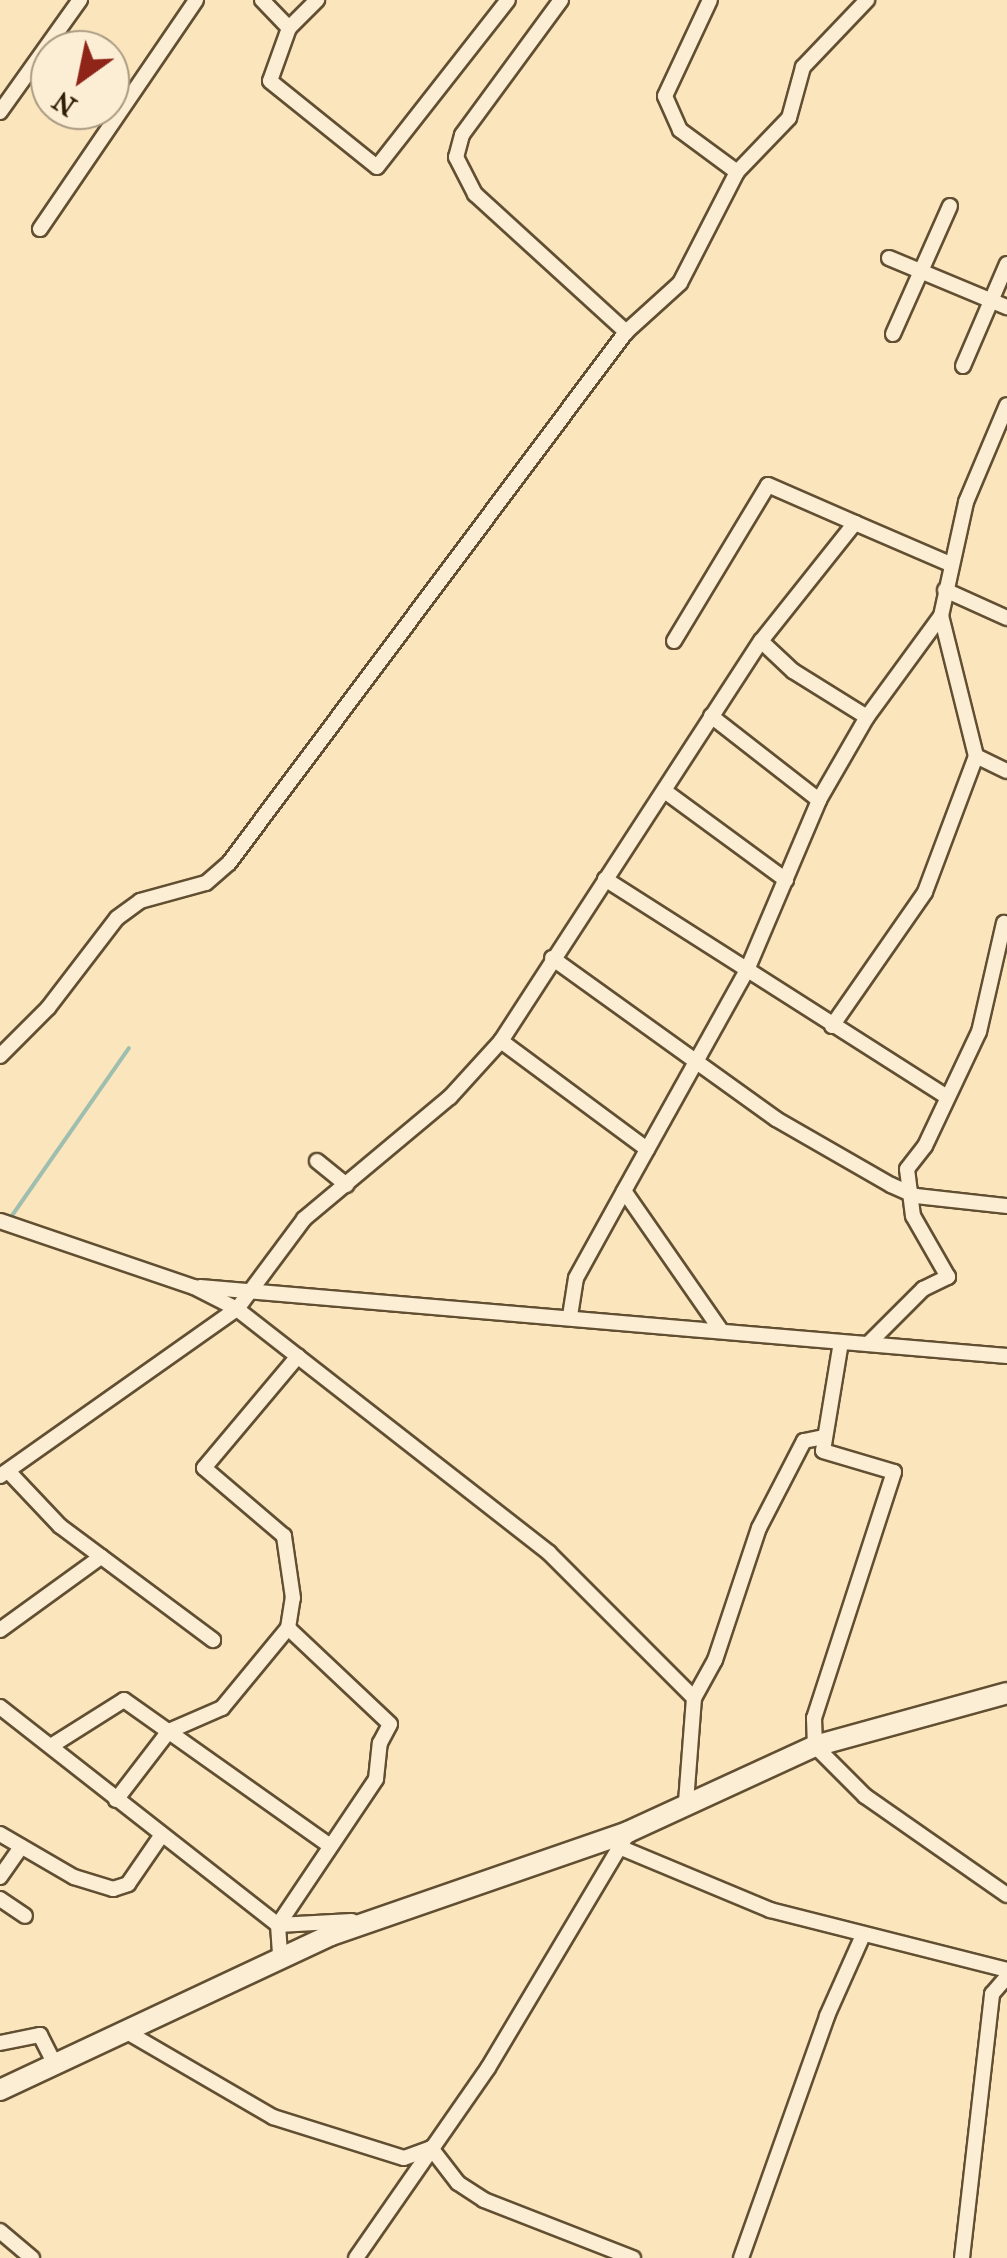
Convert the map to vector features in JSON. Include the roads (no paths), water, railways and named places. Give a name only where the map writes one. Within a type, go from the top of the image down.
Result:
[{"type":"street","points":[[0,112],[80,0]]},
{"type":"street","points":[[40,229],[196,0]]},
{"type":"street","points":[[262,0],[289,28]]},
{"type":"street","points":[[317,0],[289,28],[270,81],[376,167],[508,0]]},
{"type":"street","points":[[561,0],[462,135],[456,158],[475,194],[626,332]]},
{"type":"street","points":[[710,0],[665,96],[680,130],[737,172]]},
{"type":"street","points":[[0,1056],[48,1008],[117,918],[155,895],[206,883],[228,863],[626,332],[680,282],[737,172],[789,118],[803,67],[867,0]]},
{"type":"street","points":[[893,334],[950,206]]},
{"type":"street","points":[[889,258],[1007,307]]},
{"type":"street","points":[[962,366],[1007,264]]},
{"type":"street","points":[[832,1026],[925,892],[976,756],[941,616],[948,563],[1007,405]]},
{"type":"street","points":[[674,641],[768,485],[948,563]]},
{"type":"street","points":[[213,1640],[60,1526],[4,1474],[237,1309],[292,1232],[450,1097],[501,1040],[761,641],[856,524]]},
{"type":"street","points":[[944,590],[1007,618]]},
{"type":"street","points":[[570,1316],[576,1278],[748,970],[819,800],[867,716],[941,616]]},
{"type":"street","points":[[761,641],[793,671],[867,716]]},
{"type":"street","points":[[711,716],[819,800]]},
{"type":"street","points":[[976,756],[1007,771]]},
{"type":"street","points":[[666,792],[786,880]]},
{"type":"street","points":[[606,879],[946,1096]]},
{"type":"street","points":[[868,1344],[923,1289],[948,1277],[913,1216],[907,1169],[925,1146],[978,1032],[1004,923]]},
{"type":"street","points":[[552,958],[776,1119],[910,1194],[1007,1206]]},
{"type":"street","points":[[501,1040],[647,1148]]},
{"type":"street","points":[[317,1161],[347,1185]]},
{"type":"street","points":[[624,1191],[720,1329]]},
{"type":"street","points":[[0,1221],[194,1287],[237,1309],[549,1553],[694,1698]]},
{"type":"street","points":[[194,1287],[253,1288],[1007,1356]]},
{"type":"street","points":[[841,1342],[824,1451],[894,1472],[814,1718],[815,1746],[865,1796],[1007,1895]]},
{"type":"street","points":[[116,1800],[169,1731],[222,1708],[288,1628],[293,1598],[284,1536],[204,1468],[298,1356]]},
{"type":"street","points":[[686,1801],[694,1698],[716,1660],[759,1528],[804,1442],[825,1437]]},
{"type":"street","points":[[0,1630],[101,1557]]},
{"type":"street","points":[[280,1956],[278,1926],[376,1779],[380,1743],[390,1724],[288,1628]]},
{"type":"street","points":[[0,2090],[53,2060],[128,2032],[280,1956],[373,1920],[624,1840],[686,1801],[815,1746],[1006,1692]]},
{"type":"street","points":[[51,1746],[124,1700],[330,1845]]},
{"type":"street","points":[[0,1706],[278,1926],[373,1920]]},
{"type":"street","points":[[0,1835],[74,1877],[118,1888],[161,1836]]},
{"type":"street","points":[[624,1840],[770,1910],[1007,1973],[992,1994],[962,2258]]},
{"type":"street","points":[[356,2258],[488,2068],[624,1840]]},
{"type":"street","points":[[0,1877],[21,1847]]},
{"type":"street","points":[[0,1899],[26,1916]]},
{"type":"street","points":[[742,2258],[827,2016],[864,1935]]},
{"type":"street","points":[[128,2032],[273,2117],[404,2158],[432,2148]]},
{"type":"street","points":[[0,2044],[40,2036],[53,2060]]},
{"type":"street","points":[[432,2148],[458,2183],[484,2200],[633,2258]]},
{"type":"street","points":[[0,2231],[32,2258]]},
{"type":"waterway","points":[[11,1217],[129,1048]]}]
